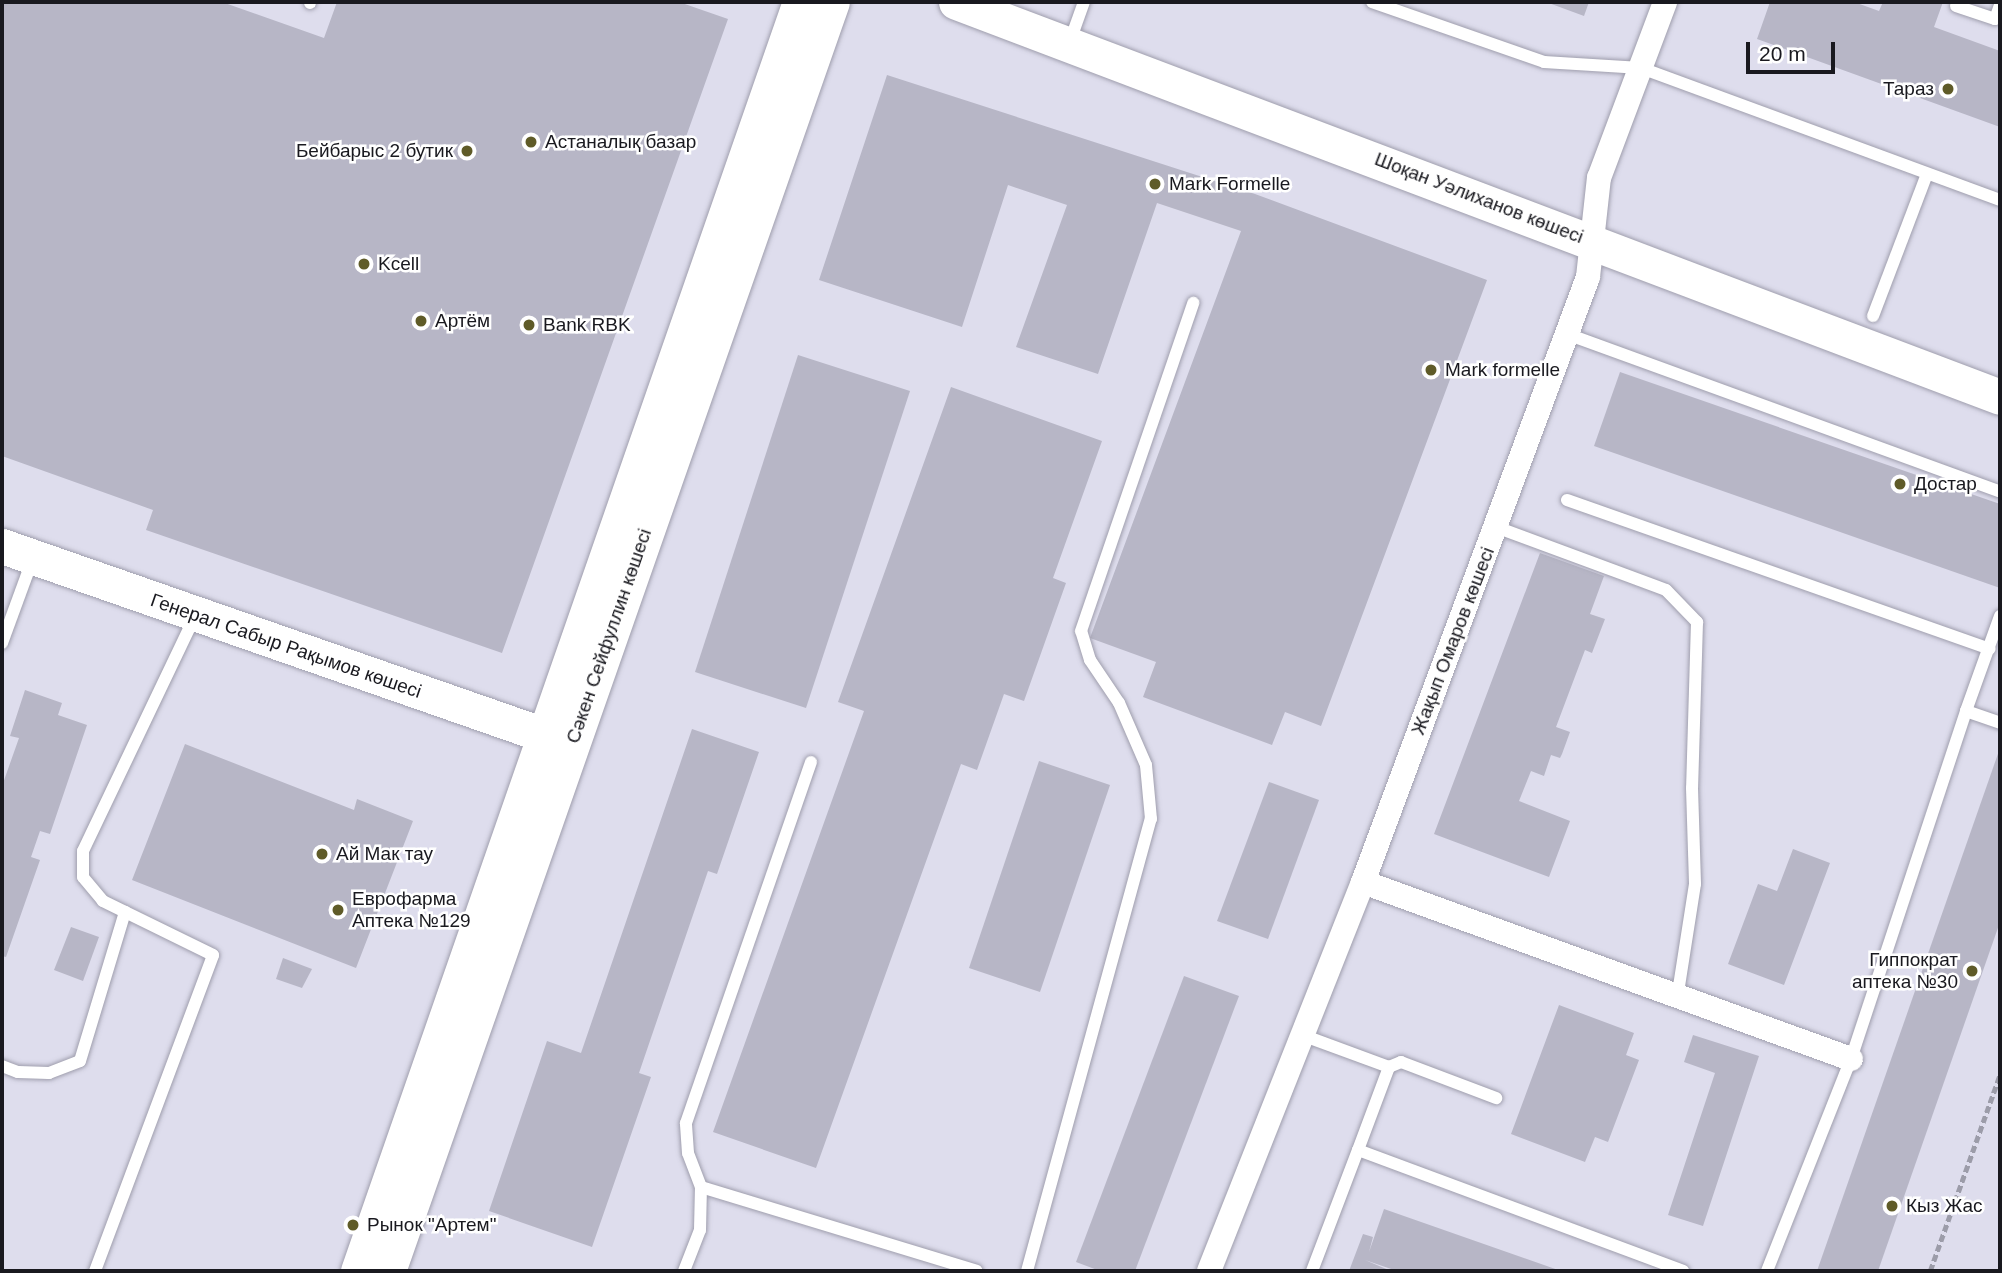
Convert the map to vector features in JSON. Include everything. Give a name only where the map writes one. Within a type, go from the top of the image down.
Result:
[{"type":"main road","name":"Сәкен Сейфуллин көшесі","points":[[388,1271],[557,740],[800,2]]},
{"type":"main road","name":"Сәкен Сейфуллин көшесі","points":[[358,1271],[832,2]]},
{"type":"main road","name":"Шоқан Уәлиханов көшесі","points":[[956,2],[2000,397]]},
{"type":"main road","name":"Генерал Сабыр Рақымов көшесі","points":[[18,551],[557,740]]},
{"type":"street","name":"Жақып Омаров көшесі","points":[[1209,1271],[1363,882],[1588,276],[1599,178],[1665,2]]},
{"type":"street","points":[[1363,882],[1677,999],[1851,1059]]},
{"type":"lane","points":[[1069,44],[1084,2]]},
{"type":"lane","points":[[1372,2],[1544,62],[1641,68],[2000,200]]},
{"type":"lane","points":[[1956,6],[1998,20],[2000,5]]},
{"type":"lane","points":[[1873,316],[1927,174]]},
{"type":"lane","points":[[1027,1271],[1150,819],[1146,765],[1119,703],[1090,660],[1081,631],[1193,303]]},
{"type":"lane","points":[[1567,334],[2000,492]]},
{"type":"lane","points":[[1567,500],[1989,649]]},
{"type":"lane","points":[[1496,527],[1666,590],[1697,622],[1692,788],[1695,884],[1677,999]]},
{"type":"lane","points":[[2,643],[18,551]]},
{"type":"lane","points":[[95,1271],[214,954],[103,901],[83,877],[83,851],[195,615]]},
{"type":"lane","points":[[1767,1271],[1851,1059],[2000,616]]},
{"type":"lane","points":[[1966,711],[2000,723]]},
{"type":"lane","points":[[684,1271],[700,1230],[701,1187],[688,1153],[686,1123],[811,762]]},
{"type":"lane","points":[[2,1066],[18,1072],[49,1073],[80,1061],[125,912]]},
{"type":"lane","points":[[1302,1035],[1389,1067],[1401,1062],[1496,1098]]},
{"type":"lane","points":[[1312,1271],[1389,1067]]},
{"type":"lane","points":[[1358,1150],[1683,1271]]},
{"type":"lane","points":[[701,1187],[976,1271]]},
{"type":"path","points":[[1930,1271],[2000,1074]]},
{"type":"building","name":"Артём","points":[[2,2],[222,2],[324,38],[337,2],[679,2],[728,19],[502,653],[146,530],[153,510],[2,456]]},
{"type":"building","points":[[1546,2],[1589,2],[1584,16]]},
{"type":"building","name":"Тараз","points":[[1770,2],[1854,2],[1879,11],[1883,2],[1943,2],[1934,27],[2000,51],[2000,127],[1757,39]]},
{"type":"building","points":[[887,75],[1255,194],[1487,280],[1321,726],[1285,712],[1272,745],[1143,697],[1156,662],[1090,638],[1241,231],[1157,203],[1098,374],[1016,347],[1067,205],[1008,185],[962,327],[819,280]]},
{"type":"building","points":[[798,355],[910,391],[806,708],[695,672]]},
{"type":"building","points":[[1620,372],[2000,504],[2000,588],[1594,446]]},
{"type":"building","points":[[951,387],[1102,441],[1053,578],[1066,583],[1024,701],[1004,694],[977,770],[961,764],[816,1168],[713,1132],[864,711],[838,702]]},
{"type":"building","points":[[1540,553],[1604,576],[1590,614],[1605,619],[1592,653],[1585,650],[1556,727],[1570,732],[1562,754],[1560,758],[1551,755],[1544,776],[1531,771],[1519,801],[1570,821],[1549,877],[1434,834]]},
{"type":"building","points":[[25,690],[62,703],[58,715],[87,725],[50,834],[40,831],[31,857],[40,860],[6,957],[2,956],[2,786],[19,738],[10,736]]},
{"type":"building","points":[[692,729],[759,752],[717,874],[708,871],[639,1073],[651,1077],[592,1247],[489,1211],[547,1041],[581,1053]]},
{"type":"building","points":[[185,744],[354,810],[357,799],[413,821],[356,968],[132,880]]},
{"type":"building","points":[[2000,748],[2000,922],[1878,1271],[1817,1271]]},
{"type":"building","points":[[1039,761],[1110,785],[1040,992],[969,968]]},
{"type":"building","points":[[1269,782],[1319,800],[1268,939],[1217,921]]},
{"type":"building","points":[[1793,849],[1830,863],[1784,985],[1728,964],[1758,884],[1777,891]]},
{"type":"building","points":[[71,927],[99,937],[83,981],[54,970]]},
{"type":"building","points":[[283,958],[312,969],[302,988],[276,979]]},
{"type":"building","points":[[1184,976],[1239,996],[1135,1271],[1100,1271],[1076,1262]]},
{"type":"building","points":[[1559,1005],[1634,1033],[1626,1055],[1639,1060],[1608,1142],[1595,1137],[1585,1162],[1511,1134]]},
{"type":"building","points":[[1693,1035],[1759,1056],[1703,1226],[1668,1215],[1715,1073],[1684,1062]]},
{"type":"building","points":[[1384,1209],[1561,1271],[1397,1271],[1365,1260],[1391,1271],[1349,1271],[1363,1234],[1373,1237],[1369,1252]]},
{"type":"place","name":"Тараз","points":[[1948,89]]},
{"type":"place","name":"Астаналық базар","points":[[531,142]]},
{"type":"place","name":"Бейбарыс 2 бутик","points":[[467,151]]},
{"type":"place","name":"Mark Formelle","points":[[1155,184]]},
{"type":"place","name":"Kcell","points":[[364,264]]},
{"type":"place","name":"Артём","points":[[421,321]]},
{"type":"place","name":"Bank RBK","points":[[529,325]]},
{"type":"place","name":"Mark formelle","points":[[1431,370]]},
{"type":"place","name":"Достар","points":[[1900,484]]},
{"type":"place","name":"Ай Мак тау","points":[[322,854]]},
{"type":"place","name":"Еврофарма Аптека №129","points":[[338,910]]},
{"type":"place","name":"Гиппократ аптека №30","points":[[1972,971]]},
{"type":"place","name":"Кыз Жас","points":[[1892,1206]]},
{"type":"place","name":"Рынок \"Артем\"","points":[[353,1225]]}]
